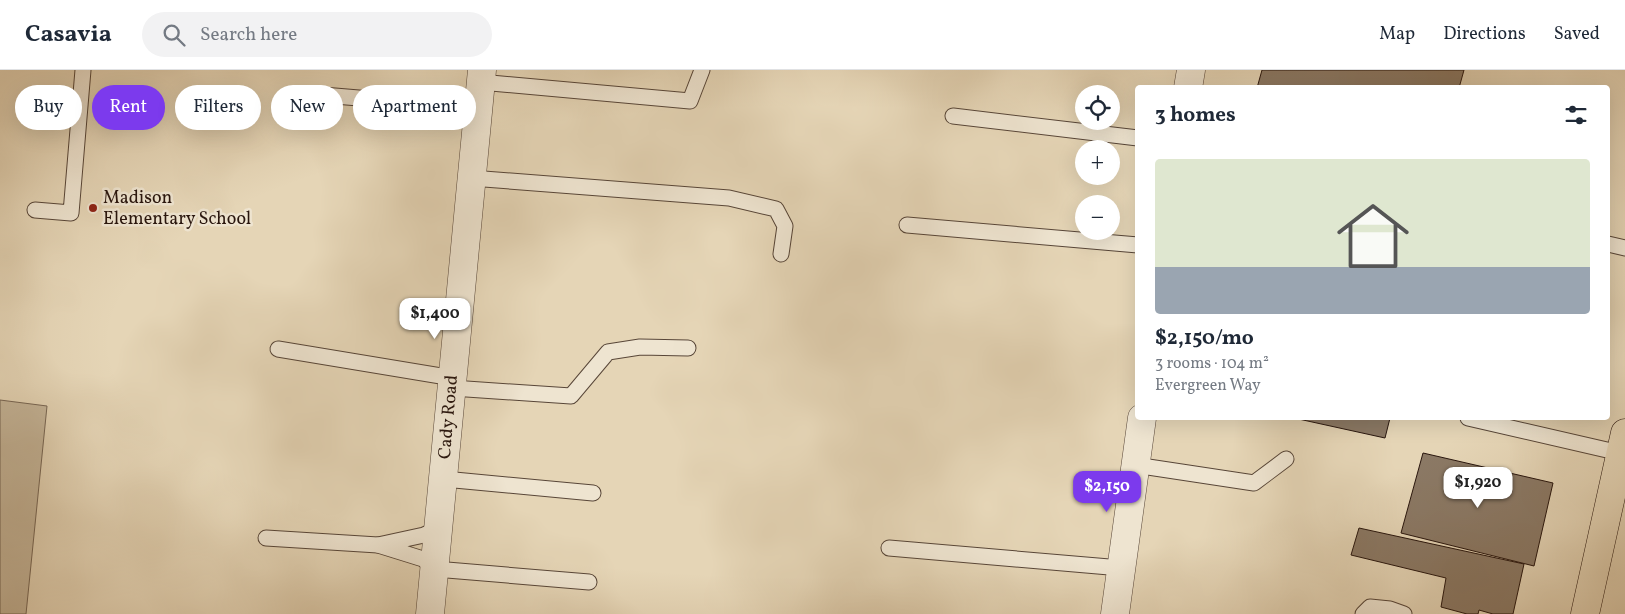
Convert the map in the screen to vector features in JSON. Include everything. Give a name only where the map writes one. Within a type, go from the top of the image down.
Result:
[{"type":"main road","points":[[1585,614],[1619,486],[1623,443]]},
{"type":"street","points":[[1188,85],[1191,70]]},
{"type":"street","name":"Cady Road","points":[[430,614],[481,76]]},
{"type":"street","points":[[1115,614],[1142,420]]},
{"type":"lane","points":[[36,210],[71,212],[83,70]]},
{"type":"lane","points":[[481,76],[690,102],[702,70]]},
{"type":"lane","points":[[343,97],[478,108]]},
{"type":"lane","points":[[952,116],[1135,138]]},
{"type":"lane","points":[[471,178],[729,198],[776,209],[785,226],[780,254]]},
{"type":"lane","points":[[907,225],[1135,245]]},
{"type":"lane","points":[[1610,244],[1625,248]]},
{"type":"lane","points":[[278,348],[452,383],[571,396],[608,352],[640,347],[688,348]]},
{"type":"lane","points":[[1480,420],[1623,443]]},
{"type":"lane","points":[[1136,465],[1254,483],[1286,460]]},
{"type":"lane","points":[[444,479],[593,493]]},
{"type":"lane","points":[[378,545],[424,535],[439,528]]},
{"type":"lane","points":[[266,538],[378,545],[423,559],[435,569],[589,582]]},
{"type":"lane","points":[[889,548],[1121,568]]},
{"type":"lane","points":[[1364,614],[1370,607],[1390,609],[1404,614]]},
{"type":"shaded area","points":[[0,400],[47,406],[26,614],[0,614]]},
{"type":"building","points":[[1262,70],[1464,70],[1460,85],[1258,85]]},
{"type":"building","points":[[1303,420],[1390,420],[1385,438]]},
{"type":"building","points":[[1423,453],[1553,483],[1534,566],[1401,533]]},
{"type":"building","points":[[1359,528],[1524,564],[1513,614],[1493,614],[1479,610],[1478,614],[1467,614],[1441,607],[1446,578],[1351,555]]},
{"type":"place","name":"Madison Elementary School","points":[[93,208]]}]
